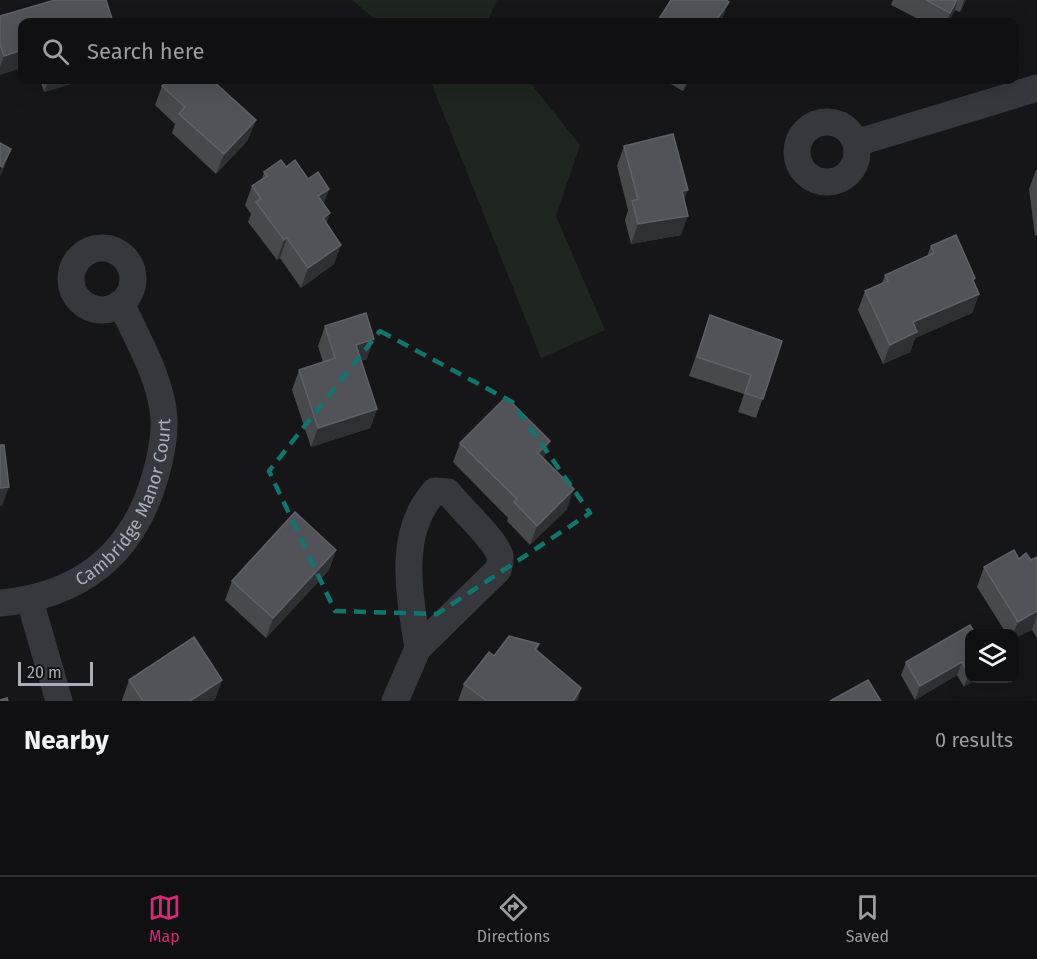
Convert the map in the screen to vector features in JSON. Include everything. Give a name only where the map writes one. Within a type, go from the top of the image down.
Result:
[{"type":"street","points":[[856,143],[1037,88]]},
{"type":"street","name":"Cambridge Manor Court","points":[[0,603],[30,601],[61,590],[108,560],[124,543],[147,506],[159,463],[164,418],[153,373],[121,303]]},
{"type":"street","points":[[395,701],[418,648],[498,570],[501,558],[495,544],[464,513],[448,492],[435,491],[426,500],[409,546],[410,596],[418,648]]},
{"type":"street","points":[[30,601],[59,701]]},
{"type":"highlighted area","points":[[380,331],[512,402],[590,513],[437,614],[335,611],[269,471]]},
{"type":"shaded area","points":[[352,0],[497,0],[489,18],[373,18]]},
{"type":"shaded area","points":[[432,84],[531,84],[580,145],[556,216],[605,330],[541,358]]},
{"type":"building","points":[[55,0],[106,0],[112,18],[18,18],[18,51],[4,56],[0,44],[0,16]]},
{"type":"building","points":[[671,0],[726,0],[729,2],[718,18],[660,18]]},
{"type":"building","points":[[926,0],[957,0],[950,13]]},
{"type":"building","points":[[164,84],[216,84],[256,120],[224,154],[179,114],[185,107],[162,86]]},
{"type":"building","points":[[673,134],[688,190],[682,191],[688,216],[638,224],[632,201],[638,199],[624,146]]},
{"type":"building","points":[[0,143],[11,149],[2,167],[0,166]]},
{"type":"building","points":[[281,160],[286,167],[295,160],[308,179],[318,172],[329,189],[318,196],[330,213],[323,218],[341,245],[308,268],[287,238],[284,240],[256,202],[261,199],[252,186],[267,176],[264,172]]},
{"type":"building","points":[[956,235],[975,278],[973,280],[979,294],[913,322],[917,332],[890,345],[865,291],[888,281],[885,275],[934,253],[931,246]]},
{"type":"building","points":[[366,313],[374,339],[356,345],[377,409],[318,428],[299,370],[335,358],[325,326]]},
{"type":"building","points":[[710,315],[782,341],[763,399],[745,393],[751,375],[697,357]]},
{"type":"building","points":[[506,397],[550,441],[538,453],[574,489],[537,526],[514,502],[517,499],[460,443]]},
{"type":"building","points":[[0,445],[4,445],[9,487],[0,488]]},
{"type":"building","points":[[295,512],[336,550],[273,618],[232,581]]},
{"type":"building","points":[[1014,550],[1019,559],[1026,553],[1031,560],[1037,557],[1037,611],[1018,622],[984,567]]},
{"type":"building","points":[[970,625],[972,629],[965,629],[965,667],[962,662],[920,686],[906,662]]},
{"type":"building","points":[[509,636],[539,644],[535,649],[581,688],[573,701],[487,701],[464,684],[489,652],[494,656]]},
{"type":"building","points":[[194,637],[222,680],[190,701],[143,701],[129,680]]},
{"type":"building","points":[[868,680],[881,701],[830,701]]}]
